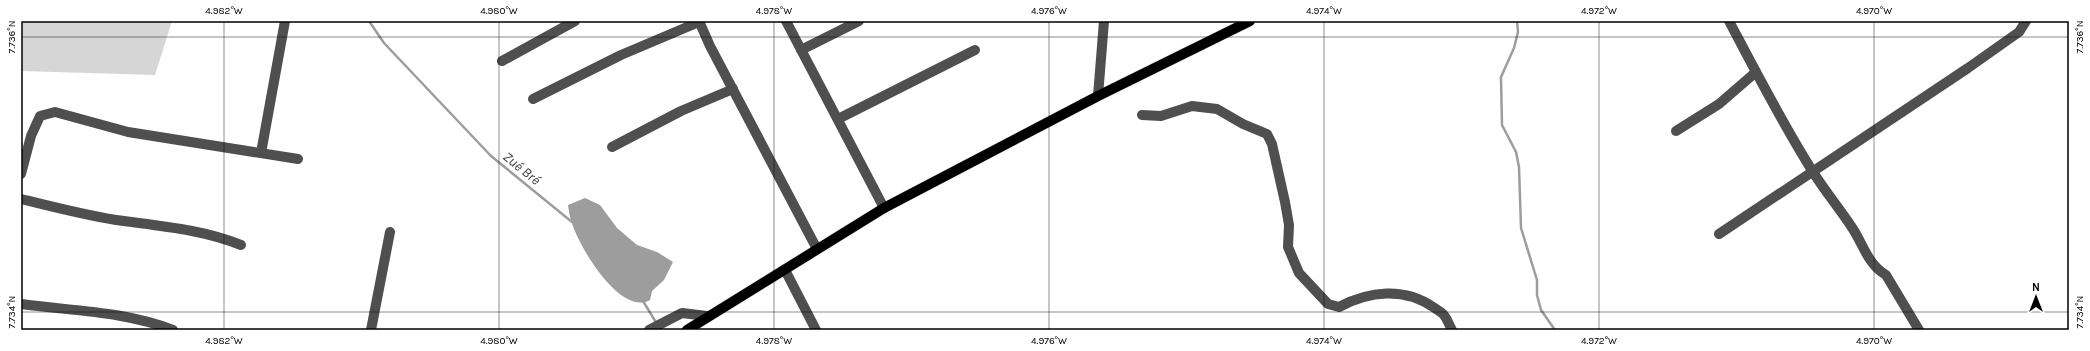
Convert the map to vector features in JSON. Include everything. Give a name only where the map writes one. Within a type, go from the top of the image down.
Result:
[{"type":"main road","points":[[687,330],[884,208],[1098,96],[1250,21]]},
{"type":"street","points":[[261,153],[285,21]]},
{"type":"street","points":[[502,61],[575,21]]},
{"type":"street","points":[[786,21],[884,208]]},
{"type":"street","points":[[802,50],[859,21]]},
{"type":"street","points":[[1098,96],[1104,21]]},
{"type":"street","points":[[1729,21],[1812,171],[1837,208],[1852,226],[1864,252],[1878,271],[1886,275],[1918,330]]},
{"type":"street","points":[[1719,234],[2000,46],[2019,32],[2026,21]]},
{"type":"street","points":[[533,99],[621,55],[699,22],[817,249]]},
{"type":"street","points":[[838,119],[975,50]]},
{"type":"street","points":[[1676,131],[1719,104],[1756,72]]},
{"type":"street","points":[[612,147],[681,111],[733,89]]},
{"type":"street","points":[[1142,115],[1161,116],[1192,106],[1217,109],[1243,124],[1267,134],[1272,144],[1289,225],[1288,247],[1299,273],[1328,304],[1339,307],[1351,300],[1372,294],[1395,293],[1421,299],[1443,314],[1452,330]]},
{"type":"street","points":[[21,174],[31,136],[40,116],[55,112],[128,132],[298,158]]},
{"type":"street","points":[[21,199],[76,213],[170,227],[222,238],[242,245]]},
{"type":"street","points":[[371,330],[390,232]]},
{"type":"street","points":[[785,270],[816,330]]},
{"type":"street","points":[[21,304],[69,310],[96,311],[172,330]]},
{"type":"street","points":[[649,330],[682,313],[708,316]]},
{"type":"shaded area","points":[[21,21],[172,21],[155,75],[21,71]]},
{"type":"shaded area","points":[[585,198],[600,205],[617,228],[637,245],[657,252],[673,262],[664,280],[652,291],[650,300],[638,302],[626,298],[613,288],[591,260],[575,231],[568,205]]},
{"type":"waterway","name":"Zué Bré","points":[[369,21],[384,43],[491,156],[572,222]]},
{"type":"waterway","points":[[1517,21],[1518,32],[1514,48],[1501,77],[1502,125],[1516,152],[1519,167],[1521,228],[1537,280],[1537,295],[1541,310],[1555,330]]},
{"type":"waterway","name":"Zué Bré","points":[[643,301],[657,324]]}]
